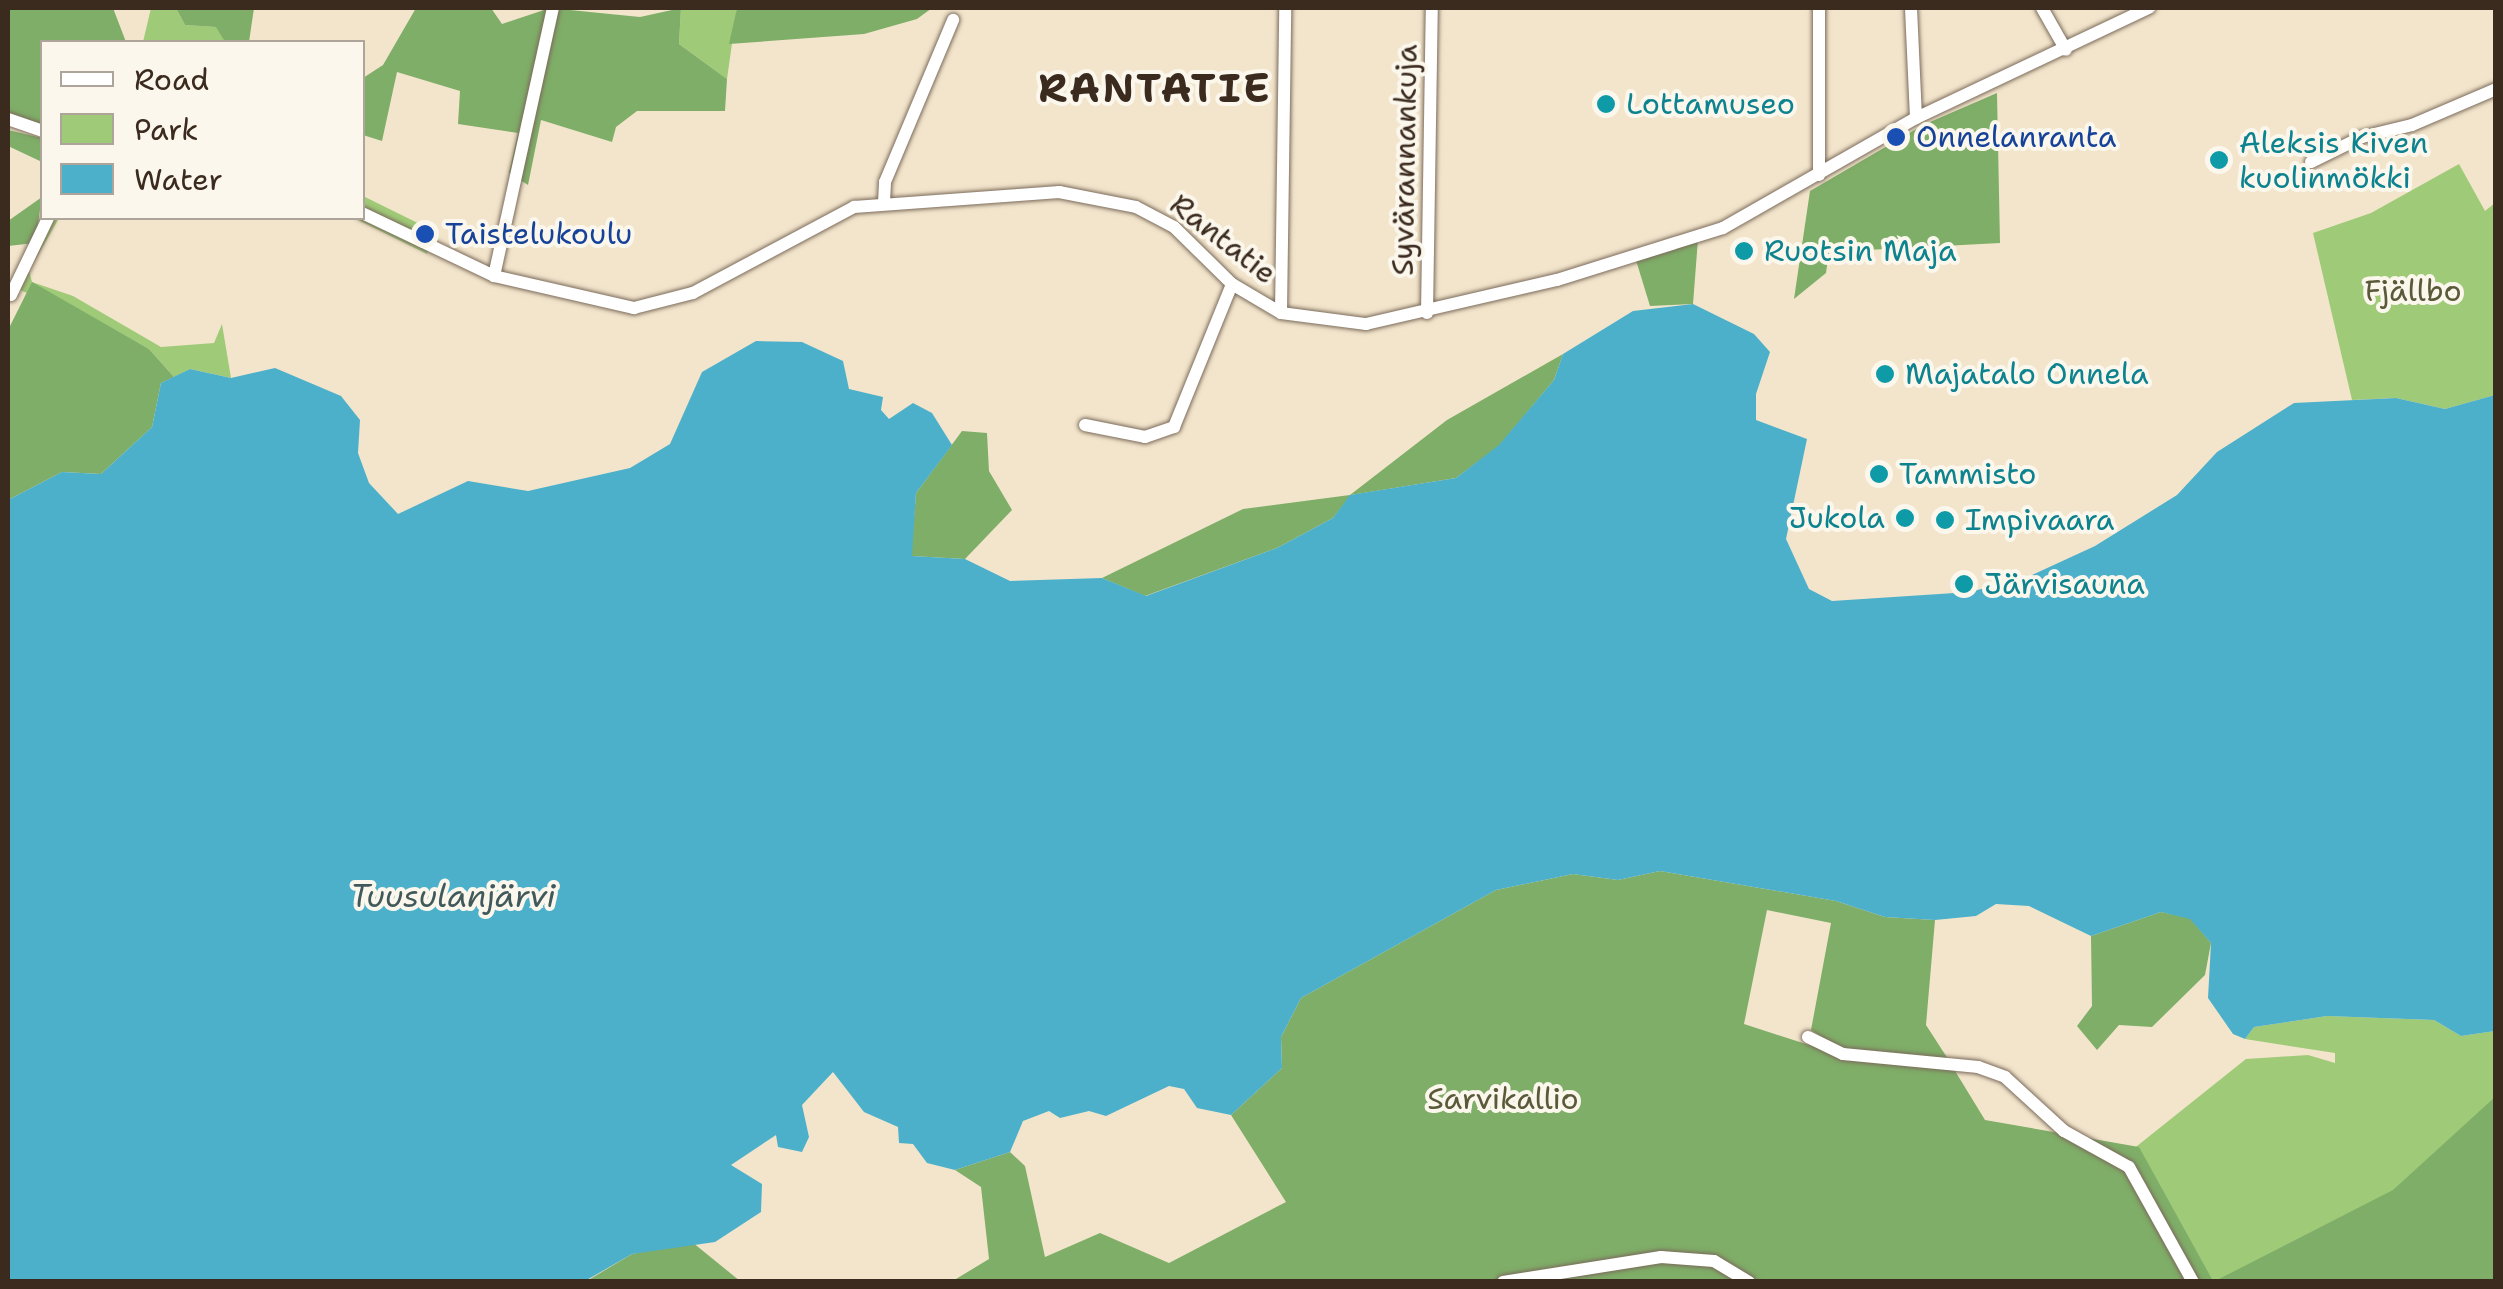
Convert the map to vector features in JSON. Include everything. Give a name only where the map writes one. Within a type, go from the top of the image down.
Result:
[{"type":"street","points":[[494,276],[554,8]]},
{"type":"street","points":[[1281,313],[1285,8]]},
{"type":"street","name":"Syvärannankuja","points":[[1427,313],[1432,8]]},
{"type":"street","points":[[1819,8],[1819,175]]},
{"type":"street","points":[[1911,8],[1916,118]]},
{"type":"street","points":[[2042,8],[2066,50]]},
{"type":"street","name":"Rantatie","points":[[365,214],[494,276],[612,306],[667,304],[822,219],[884,202],[1059,192],[1108,200],[1174,227],[1232,284],[1281,313],[1366,324],[1427,313],[1694,238],[1819,175],[1916,118],[2149,8]]},
{"type":"street","points":[[884,202],[885,182],[953,20]]},
{"type":"street","points":[[2312,162],[2362,137],[2412,124],[2496,88]]},
{"type":"street","points":[[8,119],[40,130]]},
{"type":"street","points":[[10,295],[47,220]]},
{"type":"street","points":[[1086,426],[1145,437],[1174,427],[1232,284]]},
{"type":"street","points":[[1808,1037],[1844,1054],[1978,1067],[2005,1077],[2064,1131],[2129,1167],[2193,1282]]},
{"type":"street","points":[[1503,1282],[1660,1257],[1714,1261],[1749,1282]]},
{"type":"green space","points":[[8,8],[113,8],[125,40],[40,40],[40,125],[8,113]]},
{"type":"green space","points":[[151,8],[176,8],[185,25],[217,27],[224,40],[143,40]]},
{"type":"green space","points":[[176,8],[254,8],[249,40],[224,40],[216,27],[185,25]]},
{"type":"green space","points":[[416,8],[491,8],[502,24],[550,8],[640,17],[681,8],[679,44],[727,79],[725,111],[637,111],[616,127],[612,142],[541,120],[528,185],[509,173],[518,133],[458,124],[460,91],[397,72],[382,141],[365,136],[365,77],[383,65]]},
{"type":"green space","points":[[681,8],[737,8],[727,79],[679,44]]},
{"type":"green space","points":[[737,8],[932,8],[917,19],[864,34],[729,44]]},
{"type":"green space","points":[[1997,93],[2000,243],[1829,252],[1826,273],[1794,299],[1810,191],[1923,125]]},
{"type":"green space","points":[[8,130],[40,138],[40,161],[8,146]]},
{"type":"green space","name":"Fjällbo","points":[[2459,164],[2485,211],[2495,203],[2495,395],[2445,409],[2396,398],[2352,400],[2313,233],[2371,213]]},
{"type":"green space","points":[[365,197],[434,231],[427,254],[358,220],[365,220]]},
{"type":"green space","points":[[40,198],[35,243],[8,246],[8,221]]},
{"type":"green space","points":[[40,219],[58,220],[29,271],[32,282],[73,296],[161,347],[214,343],[222,324],[231,378],[190,369],[174,377],[149,349],[32,283],[27,293],[13,287]]},
{"type":"green space","points":[[1698,239],[1693,304],[1650,306],[1635,257]]},
{"type":"green space","points":[[32,282],[149,349],[174,377],[161,383],[152,427],[101,474],[62,472],[8,500],[8,330]]},
{"type":"green space","points":[[1563,354],[1554,380],[1499,446],[1456,478],[1351,495],[1333,518],[1277,548],[1145,596],[1102,578],[1243,509],[1350,495],[1447,420]]},
{"type":"green space","points":[[962,431],[987,433],[989,471],[1012,510],[965,559],[911,556],[916,493]]},
{"type":"green space","name":"Sarvikallio","points":[[1660,871],[1836,901],[1885,917],[1935,920],[1926,1025],[1948,1059],[1844,1051],[1811,1030],[1831,923],[1767,910],[1744,1024],[1843,1056],[1952,1066],[1985,1120],[2139,1147],[2213,1281],[951,1282],[989,1259],[981,1187],[955,1170],[1010,1152],[1025,1166],[1045,1257],[1100,1233],[1169,1263],[1286,1202],[1231,1115],[1282,1068],[1281,1037],[1301,998],[1496,890],[1573,874],[1618,880]]},
{"type":"green space","points":[[2161,912],[2190,918],[2211,943],[2205,975],[2152,1027],[2119,1025],[2097,1050],[2077,1026],[2092,1006],[2091,936]]},
{"type":"green space","points":[[2327,1016],[2434,1020],[2461,1036],[2495,1031],[2495,1281],[2197,1281],[2127,1154],[2246,1059],[2308,1055],[2335,1063],[2335,1053],[2245,1039],[2254,1027]]},
{"type":"green space","points":[[2495,1097],[2495,1281],[2215,1281],[2393,1190]]},
{"type":"green space","points":[[692,1242],[740,1281],[585,1282],[632,1254]]},
{"type":"water","name":"Tuusulanjärvi","points":[[1693,304],[1754,334],[1770,352],[1756,394],[1756,420],[1807,439],[1786,539],[1809,589],[1832,601],[1970,592],[2030,576],[2095,546],[2177,495],[2217,452],[2294,403],[2396,398],[2445,409],[2495,395],[2495,1031],[2461,1036],[2434,1020],[2327,1016],[2254,1027],[2245,1039],[2233,1034],[2208,998],[2211,943],[2190,919],[2161,912],[2091,936],[2029,906],[1996,904],[1976,916],[1935,920],[1885,917],[1836,901],[1660,871],[1618,880],[1573,874],[1496,890],[1301,998],[1281,1037],[1282,1068],[1231,1115],[1197,1108],[1184,1089],[1169,1086],[1106,1116],[1089,1111],[1060,1118],[1049,1111],[1023,1121],[1010,1152],[955,1170],[927,1163],[913,1144],[899,1143],[898,1127],[864,1112],[833,1072],[802,1105],[809,1137],[802,1152],[778,1147],[776,1135],[731,1165],[762,1184],[761,1212],[715,1242],[632,1254],[585,1281],[8,1281],[8,500],[62,472],[101,474],[152,427],[161,383],[190,369],[231,378],[275,368],[341,396],[360,420],[358,453],[369,483],[398,514],[468,481],[528,491],[630,468],[670,444],[702,372],[756,341],[802,342],[843,361],[849,389],[883,397],[881,410],[889,419],[913,403],[932,413],[952,445],[916,493],[912,556],[965,559],[1010,581],[1102,578],[1146,596],[1277,548],[1333,518],[1350,495],[1456,478],[1499,445],[1554,380],[1563,354],[1633,311]]},
{"type":"place","name":"Lottamuseo","points":[[1606,104]]},
{"type":"place","name":"Onnelanranta","points":[[1896,137]]},
{"type":"place","name":"Aleksis Kiven kuolinmökki","points":[[2219,160]]},
{"type":"place","name":"Taistelukoulu","points":[[425,234]]},
{"type":"place","name":"Ruotsin Maja","points":[[1744,251]]},
{"type":"place","name":"Majatalo Onnela","points":[[1885,374]]},
{"type":"place","name":"Tammisto","points":[[1879,474]]},
{"type":"place","name":"Jukola","points":[[1905,518]]},
{"type":"place","name":"Impivaara","points":[[1945,520]]},
{"type":"place","name":"Järvisauna","points":[[1964,584]]},
{"type":"district","name":"RANTATIE","points":[[1155,88]]}]
